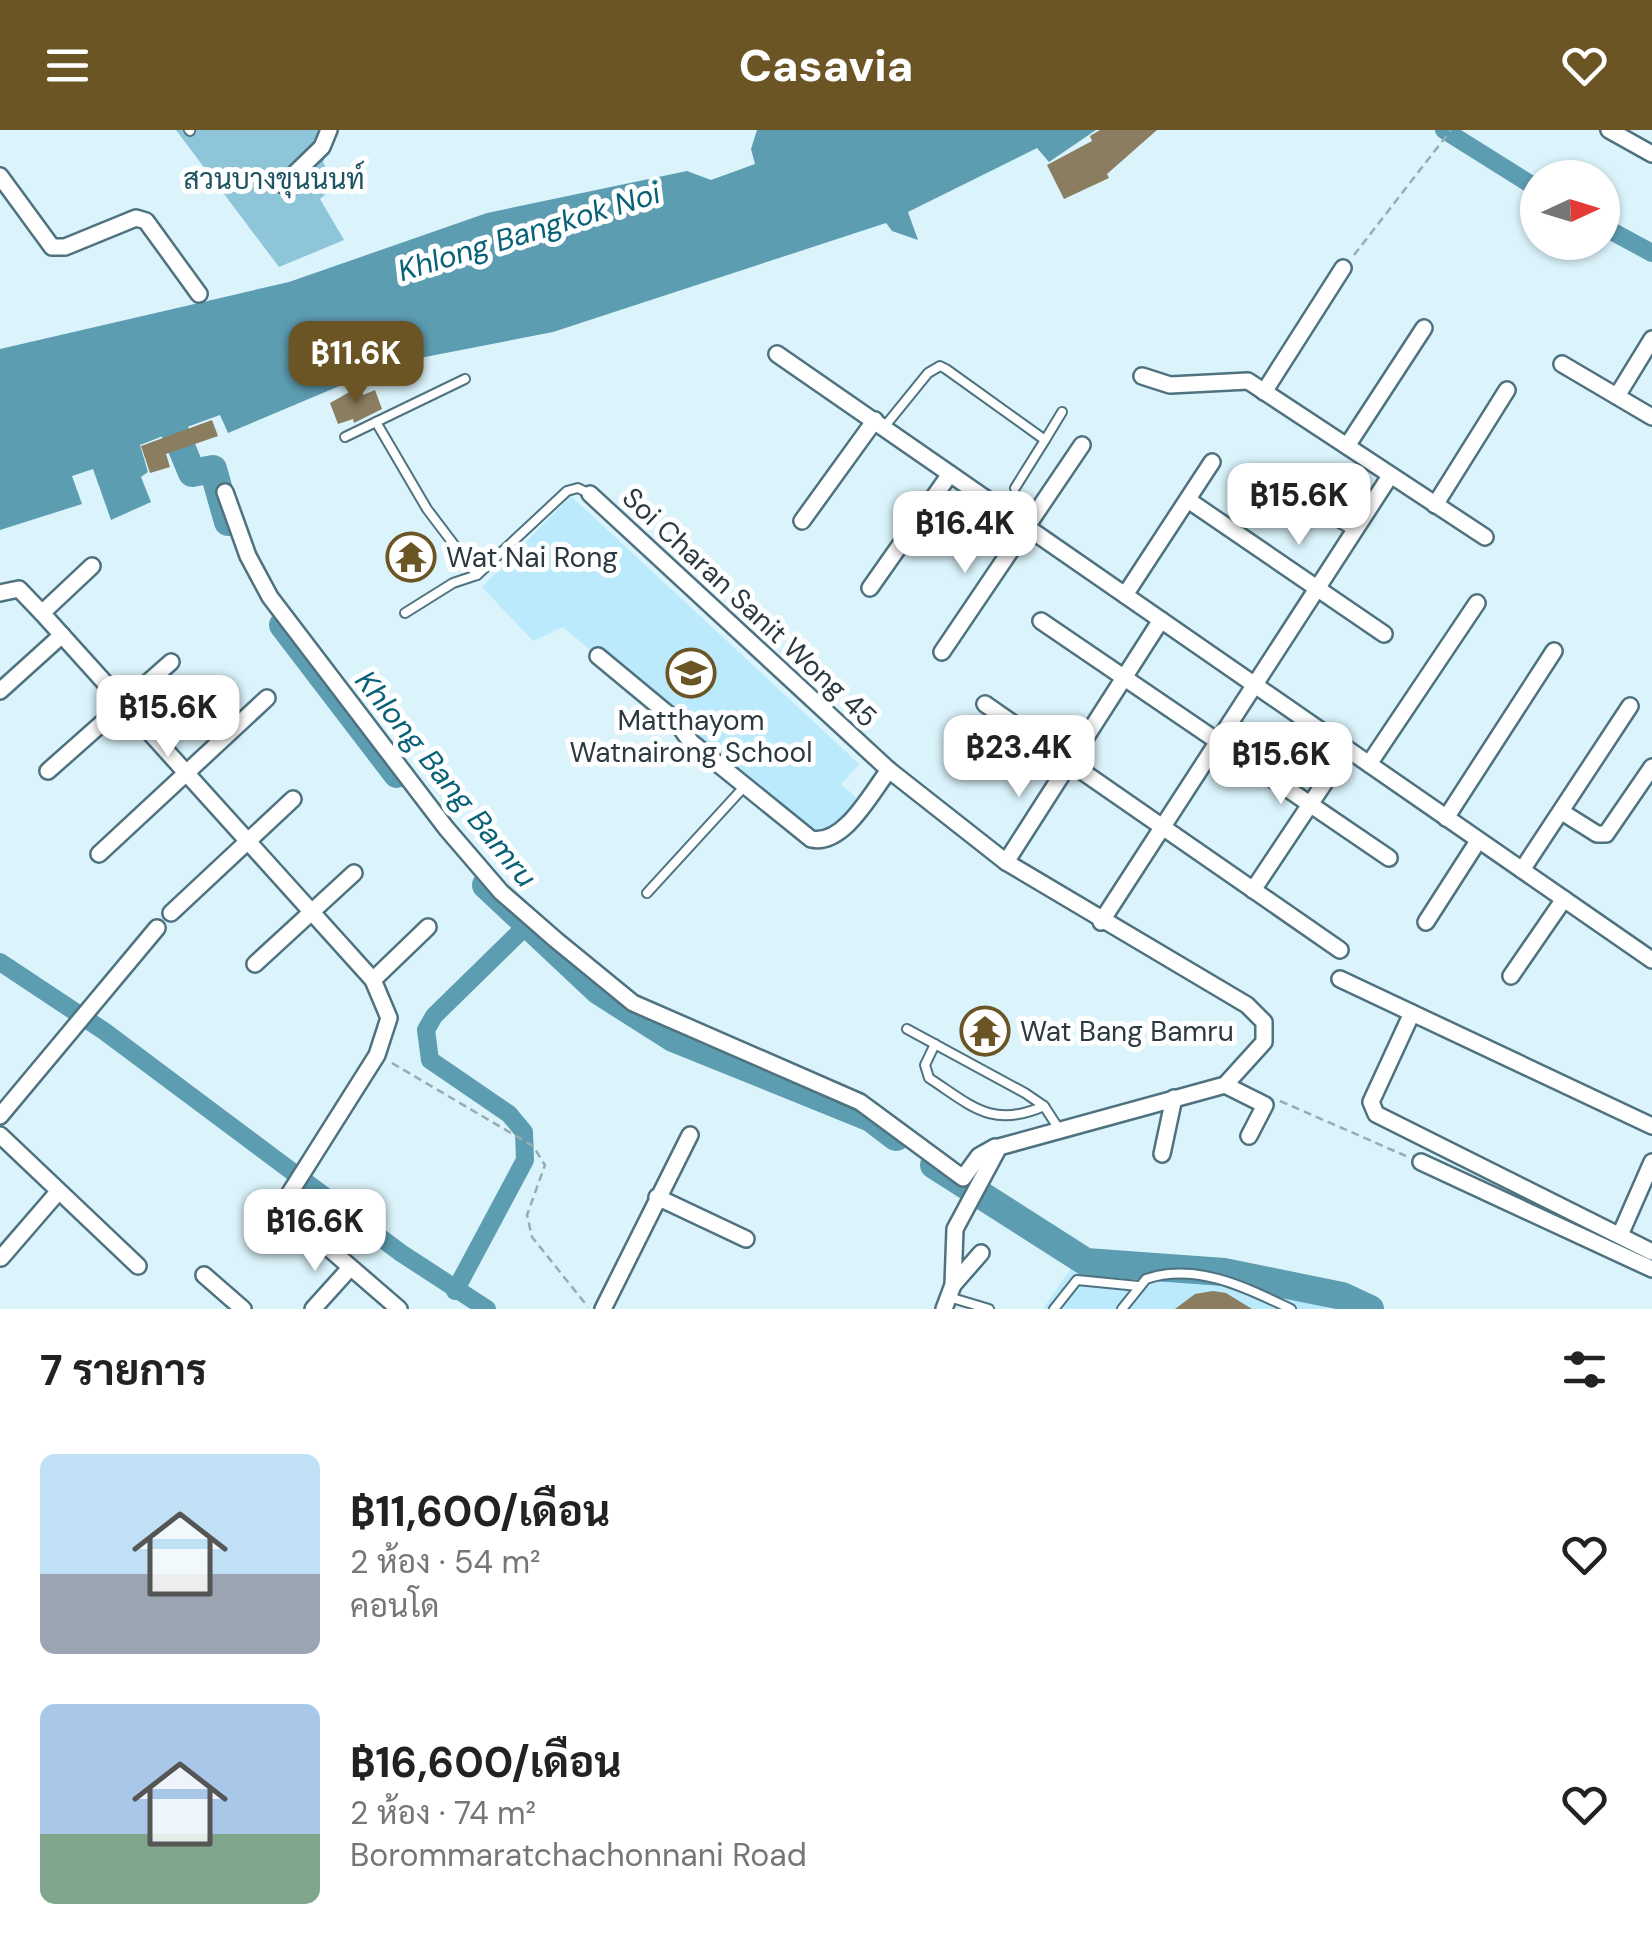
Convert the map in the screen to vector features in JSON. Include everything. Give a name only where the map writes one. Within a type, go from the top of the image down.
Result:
[{"type":"street","points":[[284,185],[322,147],[328,130]]},
{"type":"street","points":[[1608,130],[1652,154]]},
{"type":"street","points":[[0,176],[52,247],[65,247],[136,218],[146,221],[199,294]]},
{"type":"street","points":[[1264,392],[1344,268]]},
{"type":"street","points":[[1347,446],[1424,328]]},
{"type":"street","points":[[1616,396],[1652,340]]},
{"type":"street","points":[[777,354],[1652,960]]},
{"type":"street","points":[[1562,364],[1652,418]]},
{"type":"street","points":[[1142,376],[1170,385],[1238,379],[1264,392],[1485,537]]},
{"type":"street","points":[[1435,505],[1507,390]]},
{"type":"street","points":[[802,520],[880,423]]},
{"type":"street","points":[[942,652],[1082,445]]},
{"type":"street","points":[[1125,595],[1212,462]]},
{"type":"street","points":[[870,588],[950,474]]},
{"type":"street","points":[[1101,922],[1390,476]]},
{"type":"street","points":[[225,492],[248,556],[270,597],[446,828],[500,892],[633,1004],[860,1102],[962,1178],[989,1147],[997,1149],[1224,1084],[1265,1105],[1249,1136]]},
{"type":"street","name":"Soi Charan Sanit Wong 45","points":[[590,494],[889,770],[1006,862],[1258,1014],[1264,1022],[1264,1042],[1224,1084]]},
{"type":"street","points":[[1188,500],[1384,634]]},
{"type":"street","points":[[42,613],[92,566]]},
{"type":"street","points":[[0,593],[14,587],[42,613],[373,980],[389,1018],[378,1054],[282,1208],[399,1309]]},
{"type":"street","points":[[1368,764],[1477,603]]},
{"type":"street","points":[[1006,862],[1161,620]]},
{"type":"street","points":[[1041,621],[1389,858]]},
{"type":"street","points":[[0,691],[62,636]]},
{"type":"street","points":[[1446,818],[1554,651]]},
{"type":"street","points":[[598,656],[674,719],[692,742],[811,839],[822,841],[843,828],[889,770]]},
{"type":"street","points":[[48,770],[170,662]]},
{"type":"street","points":[[99,854],[267,698]]},
{"type":"street","points":[[985,704],[1340,950]]},
{"type":"street","points":[[1522,870],[1630,706]]},
{"type":"street","points":[[1254,890],[1347,749]]},
{"type":"street","points":[[1562,812],[1597,834],[1606,834],[1652,767]]},
{"type":"street","points":[[170,913],[293,800]]},
{"type":"street","points":[[1426,922],[1478,841]]},
{"type":"street","points":[[256,964],[354,873]]},
{"type":"street","points":[[1512,976],[1564,899]]},
{"type":"street","points":[[373,980],[428,926]]},
{"type":"street","points":[[0,1116],[157,928]]},
{"type":"street","points":[[1340,979],[1652,1126]]},
{"type":"street","points":[[1412,1012],[1372,1102],[1376,1114],[1652,1252]]},
{"type":"street","points":[[1162,1154],[1174,1098]]},
{"type":"street","points":[[0,1135],[138,1266]]},
{"type":"street","points":[[603,1309],[690,1135]]},
{"type":"street","points":[[949,1297],[955,1229],[997,1149]]},
{"type":"street","points":[[1421,1162],[1652,1269]]},
{"type":"street","points":[[1620,1235],[1652,1162]]},
{"type":"street","points":[[1,1258],[58,1192]]},
{"type":"street","points":[[657,1196],[746,1240]]},
{"type":"street","points":[[949,1297],[981,1253]]},
{"type":"street","points":[[313,1309],[350,1268]]},
{"type":"street","points":[[204,1275],[243,1309]]},
{"type":"lane","points":[[880,423],[928,373],[940,366],[1045,440]]},
{"type":"lane","points":[[344,437],[465,379]]},
{"type":"lane","points":[[1015,488],[1062,412]]},
{"type":"lane","points":[[376,422],[427,509],[477,575]]},
{"type":"lane","points":[[405,613],[452,584],[477,575],[567,491],[578,488],[590,494]]},
{"type":"lane","points":[[1312,508],[1354,531]]},
{"type":"lane","points":[[647,893],[744,786]]},
{"type":"lane","points":[[907,1029],[1044,1106],[1059,1129]]},
{"type":"lane","points":[[935,1044],[926,1065],[929,1078],[979,1110],[1006,1118],[1044,1106]]},
{"type":"lane","points":[[1122,1309],[1138,1286],[1154,1276],[1216,1278],[1291,1309]]},
{"type":"lane","points":[[1054,1309],[1077,1280],[1138,1286]]},
{"type":"lane","points":[[949,1297],[966,1306],[989,1309]]},
{"type":"path","points":[[1344,268],[1451,130]]},
{"type":"path","points":[[378,1054],[533,1146],[544,1165],[527,1215],[532,1237],[590,1309]]},
{"type":"path","points":[[1264,1094],[1421,1162]]},
{"type":"shaded area","name":"Matthayom Watnairong School","points":[[571,496],[859,764],[841,784],[859,800],[828,836],[814,837],[563,627],[533,641],[482,587]]},
{"type":"shaded area","points":[[1072,1267],[1145,1271],[1294,1295],[1329,1309],[1043,1309]]},
{"type":"green space","name":"สวนบางขุนนนท์","points":[[176,130],[337,130],[323,162],[335,186],[320,199],[344,240],[279,267]]},
{"type":"water","name":"Khlong Bangkok Noi","points":[[757,130],[1096,130],[1049,162],[1037,148],[908,212],[918,240],[892,231],[886,223],[553,332],[394,363],[228,433],[220,415],[176,431],[178,437],[165,444],[163,436],[140,445],[148,472],[141,477],[151,502],[111,520],[93,469],[72,476],[82,504],[0,530],[0,349],[289,282],[487,213],[687,171],[711,180],[755,164],[751,149]]},
{"type":"building","points":[[1100,130],[1157,130],[1107,174],[1109,178],[1064,199],[1047,165],[1092,141],[1090,136]]},
{"type":"building","points":[[360,386],[363,395],[375,390],[382,409],[354,423],[353,419],[338,424],[330,403]]},
{"type":"building","points":[[212,420],[218,436],[166,454],[170,467],[150,473],[141,446]]},
{"type":"building","points":[[1226,1293],[1252,1309],[1175,1309],[1195,1294]]},
{"type":"waterway","points":[[1444,130],[1520,178]]},
{"type":"waterway","points":[[1620,236],[1652,253]]},
{"type":"waterway","name":"Khlong Bang Bamru","points":[[169,417],[192,473],[213,469],[228,522]]},
{"type":"waterway","name":"Khlong Bang Bamru","points":[[283,625],[397,774]]},
{"type":"waterway","name":"Khlong Bang Bamru","points":[[486,885],[599,991],[673,1038],[871,1118],[896,1137]]},
{"type":"waterway","points":[[455,1291],[525,1160],[524,1132],[509,1114],[430,1060],[426,1030],[434,1016],[527,925]]},
{"type":"waterway","points":[[0,962],[104,1031],[401,1253],[487,1309]]},
{"type":"waterway","name":"Khlong Bang Bamru","points":[[934,1165],[1086,1262],[1224,1272],[1342,1296],[1370,1309]]},
{"type":"place","name":"Wat Nai Rong","points":[[411,557]]},
{"type":"place","name":"Matthayom Watnairong School","points":[[691,673]]},
{"type":"place","name":"Wat Bang Bamru","points":[[985,1031]]}]
